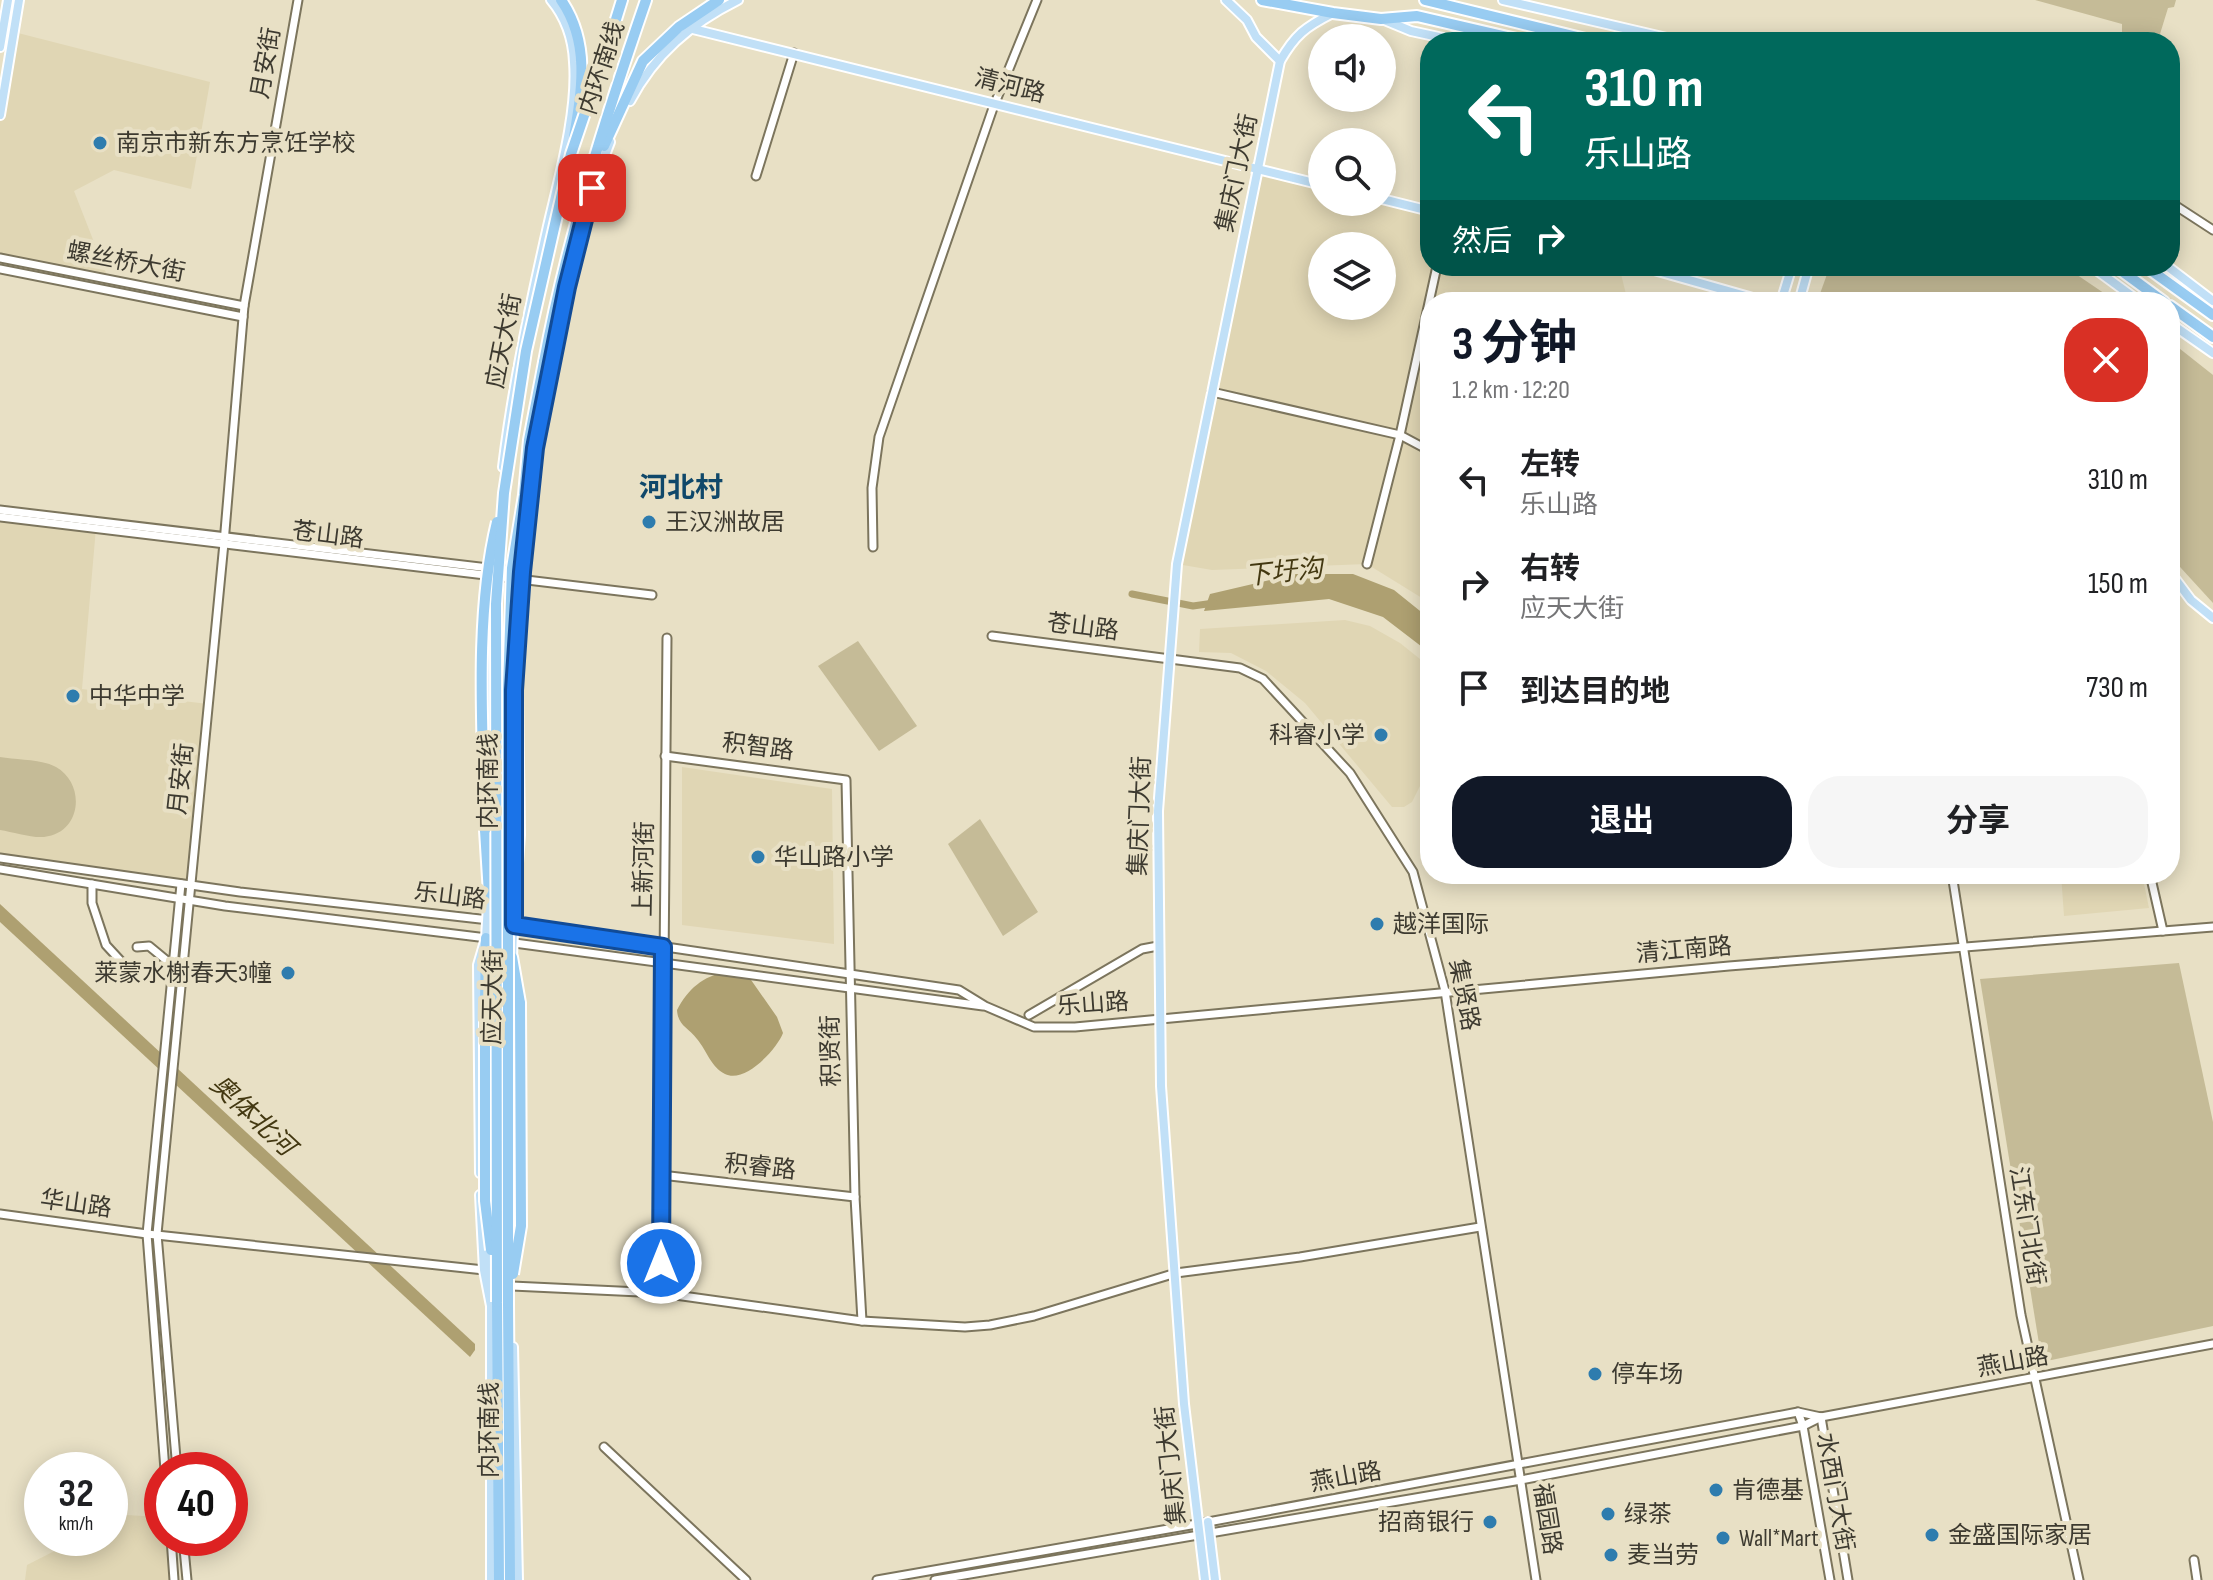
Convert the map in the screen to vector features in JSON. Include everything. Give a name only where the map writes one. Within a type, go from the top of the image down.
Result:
[{"type":"highway","points":[[561,0],[573,18],[582,58],[580,98],[571,154]]},
{"type":"highway","name":"内环南线","points":[[499,1580],[496,619],[504,493],[526,351],[571,154],[622,0]]},
{"type":"highway","name":"内环南线","points":[[510,1580],[499,1304],[512,568],[529,440],[556,300],[586,184],[646,0]]},
{"type":"highway","points":[[586,184],[643,61],[660,43],[719,0]]},
{"type":"highway","points":[[1262,0],[1381,19],[1417,16],[1487,32]]},
{"type":"highway","points":[[1425,0],[1557,32]]},
{"type":"highway","points":[[2129,276],[2150,292]]},
{"type":"highway","points":[[2159,276],[2213,315]]},
{"type":"highway","points":[[2180,313],[2213,337]]},
{"type":"highway","points":[[489,894],[485,830],[483,653],[490,550],[504,493]]},
{"type":"highway","points":[[514,906],[519,835],[516,605],[524,495]]},
{"type":"highway","points":[[486,938],[485,1201],[499,1304]]},
{"type":"highway","points":[[499,1304],[521,1226],[520,1003],[512,957]]},
{"type":"main road","points":[[0,47],[8,0]]},
{"type":"main road","points":[[0,115],[19,0]]},
{"type":"main road","name":"应天大街","points":[[491,1580],[499,1304],[491,966],[486,938],[492,572],[516,375],[571,104],[575,65],[572,42],[551,0]]},
{"type":"main road","name":"应天大街","points":[[518,1580],[512,1286],[514,690],[535,448],[567,287],[592,188],[619,121],[641,80],[688,24],[738,0]]},
{"type":"main road","points":[[1226,0],[1247,20],[1256,37],[1280,61],[1294,37],[1333,13]]},
{"type":"main road","points":[[1503,0],[1641,32]]},
{"type":"main road","points":[[1381,19],[1420,33]]},
{"type":"main road","name":"清河路","points":[[688,24],[1308,182]]},
{"type":"main road","name":"集庆门大街","points":[[1205,1580],[1184,1404],[1161,1086],[1158,811],[1177,564],[1280,61]]},
{"type":"main road","points":[[1396,202],[1420,208]]},
{"type":"main road","points":[[1675,276],[1732,292]]},
{"type":"main road","points":[[2105,276],[2126,292]]},
{"type":"main road","points":[[2180,276],[2213,301]]},
{"type":"main road","points":[[2180,330],[2213,353]]},
{"type":"main road","points":[[2180,585],[2191,600],[2213,618]]},
{"type":"main road","name":"应天大街","points":[[486,938],[478,965],[481,1235],[484,1270],[499,1304]]},
{"type":"main road","name":"集庆门大街","points":[[1208,1522],[1215,1580]]},
{"type":"street","name":"月安街","points":[[175,1452],[157,1235],[244,306],[298,0]]},
{"type":"street","points":[[873,547],[872,488],[879,437],[996,103],[1037,0]]},
{"type":"street","points":[[756,176],[794,53]]},
{"type":"street","points":[[2180,209],[2213,230]]},
{"type":"street","name":"螺丝桥大街","points":[[0,258],[244,306]]},
{"type":"street","name":"螺丝桥大街","points":[[0,269],[243,317]]},
{"type":"street","points":[[1367,564],[1420,344]]},
{"type":"street","points":[[1212,392],[1400,435],[1420,446]]},
{"type":"street","name":"苍山路","points":[[0,510],[522,575],[652,595]]},
{"type":"street","name":"苍山路","points":[[0,517],[224,539]]},
{"type":"street","name":"苍山路","points":[[992,636],[1169,657]]},
{"type":"street","name":"上新河街","points":[[661,1293],[667,638]]},
{"type":"street","name":"集贤路","points":[[1169,657],[1240,668],[1263,679],[1350,773],[1413,872],[1445,991],[1518,1465]]},
{"type":"street","name":"积智路","points":[[665,756],[846,780]]},
{"type":"street","name":"积贤街","points":[[846,780],[855,1197],[862,1321]]},
{"type":"street","name":"乐山路","points":[[0,858],[181,884],[487,920],[959,990],[985,1006],[1034,1027],[1075,1027],[1160,1019]]},
{"type":"street","name":"乐山路","points":[[0,869],[190,900],[985,1006]]},
{"type":"street","points":[[92,884],[92,903],[106,945],[130,971]]},
{"type":"street","points":[[164,1452],[147,1234],[181,884]]},
{"type":"street","name":"江东门北街","points":[[1954,884],[2021,1315],[2079,1580]]},
{"type":"street","points":[[2152,884],[2163,931]]},
{"type":"street","name":"清江南路","points":[[1160,1019],[1445,991],[2213,927]]},
{"type":"street","points":[[137,947],[149,946],[172,965]]},
{"type":"street","points":[[1029,1015],[1142,949],[1158,946]]},
{"type":"street","name":"积睿路","points":[[661,1175],[855,1197]]},
{"type":"street","name":"华山路","points":[[0,1214],[147,1234],[484,1270]]},
{"type":"street","points":[[512,1286],[661,1293],[862,1321],[937,1327],[990,1325],[1034,1316],[1176,1273],[1300,1257],[1480,1227]]},
{"type":"street","name":"燕山路","points":[[935,1580],[1521,1480],[1803,1426],[1821,1417],[2213,1344]]},
{"type":"street","name":"燕山路","points":[[877,1580],[902,1578],[1798,1412],[1821,1417]]},
{"type":"street","name":"水西门大街","points":[[1798,1412],[1830,1580]]},
{"type":"street","name":"水西门大街","points":[[1821,1417],[1848,1580]]},
{"type":"street","points":[[604,1447],[746,1580]]},
{"type":"street","points":[[1583,1453],[1579,1461],[1585,1468]]},
{"type":"street","name":"福园路","points":[[1518,1465],[1536,1580]]},
{"type":"street","points":[[172,1556],[174,1580]]},
{"type":"street","points":[[185,1556],[187,1580]]},
{"type":"street","points":[[2194,1560],[2197,1580]]},
{"type":"shaded area","points":[[2035,0],[2176,0],[2174,7],[2168,8],[2161,32],[2122,32],[2122,24]]},
{"type":"shaded area","name":"南京市新东方烹饪学校","points":[[14,32],[210,82],[191,189],[114,170],[74,191],[108,278],[105,289],[0,269],[0,115]]},
{"type":"shaded area","points":[[1259,170],[1308,182],[1308,216],[1396,216],[1396,205],[1420,211],[1420,276],[1622,276],[1626,292],[1420,292],[1420,597],[1367,564],[1212,570],[1177,564]]},
{"type":"shaded area","points":[[1826,276],[2079,276],[2102,292],[1821,292]]},
{"type":"shaded area","points":[[2180,349],[2213,375],[2213,603],[2180,567]]},
{"type":"shaded area","name":"中华中学","points":[[0,517],[96,528],[82,689],[208,704],[191,885],[0,857]]},
{"type":"shaded area","points":[[1295,574],[1353,574],[1394,590],[1420,611],[1420,645],[1383,617],[1329,599],[1204,611],[1210,594]]},
{"type":"shaded area","name":"科睿小学","points":[[1345,620],[1370,626],[1420,659],[1420,786],[1412,802],[1404,807],[1392,807],[1305,703],[1266,671],[1231,653],[1199,652],[1200,629]]},
{"type":"shaded area","points":[[858,641],[917,726],[879,751],[818,666]]},
{"type":"shaded area","points":[[0,757],[44,762],[66,775],[72,785],[76,807],[66,827],[57,834],[44,837],[0,830]]},
{"type":"shaded area","name":"华山路小学","points":[[682,767],[832,789],[834,944],[682,925]]},
{"type":"shaded area","points":[[980,819],[1038,912],[1003,936],[948,844]]},
{"type":"shaded area","points":[[2062,884],[2144,884],[2149,908],[2064,916]]},
{"type":"shaded area","points":[[0,904],[475,1344],[470,1357],[0,922]]},
{"type":"shaded area","points":[[2179,963],[2213,1122],[2213,1326],[2042,1362],[1980,979]]},
{"type":"shaded area","points":[[726,972],[749,977],[777,1017],[783,1033],[774,1048],[751,1070],[733,1076],[716,1067],[697,1039],[681,1023],[677,1010],[697,985]]},
{"type":"shaded area","points":[[128,1515],[144,1516],[144,1556],[172,1556],[174,1580],[25,1580],[27,1565],[45,1556],[128,1556]]},
{"type":"waterway","name":"下圩沟","points":[[1132,594],[1193,606],[1214,603]]},
{"type":"place","name":"南京市新东方烹饪学校","points":[[100,143]]},
{"type":"place","name":"王汉洲故居","points":[[649,522]]},
{"type":"place","name":"中华中学","points":[[73,696]]},
{"type":"place","name":"科睿小学","points":[[1381,735]]},
{"type":"place","name":"华山路小学","points":[[758,857]]},
{"type":"place","name":"越洋国际","points":[[1377,924]]},
{"type":"place","name":"莱蒙水榭春天3幢","points":[[288,973]]},
{"type":"place","name":"停车场","points":[[1595,1374]]},
{"type":"place","name":"肯德基","points":[[1716,1490]]},
{"type":"place","name":"绿茶","points":[[1608,1514]]},
{"type":"place","name":"招商银行","points":[[1490,1522]]},
{"type":"place","name":"金盛国际家居","points":[[1932,1535]]},
{"type":"place","name":"Wall*Mart","points":[[1723,1538]]},
{"type":"place","name":"麦当劳","points":[[1611,1555]]},
{"type":"district","name":"河北村","points":[[681,488]]},
{"type":"route","points":[[592,188],[567,287],[535,448],[514,690],[514,925],[663,947],[661,1263]]},
{"type":"water label","name":"奥体北河","points":[[252,1116]]}]
